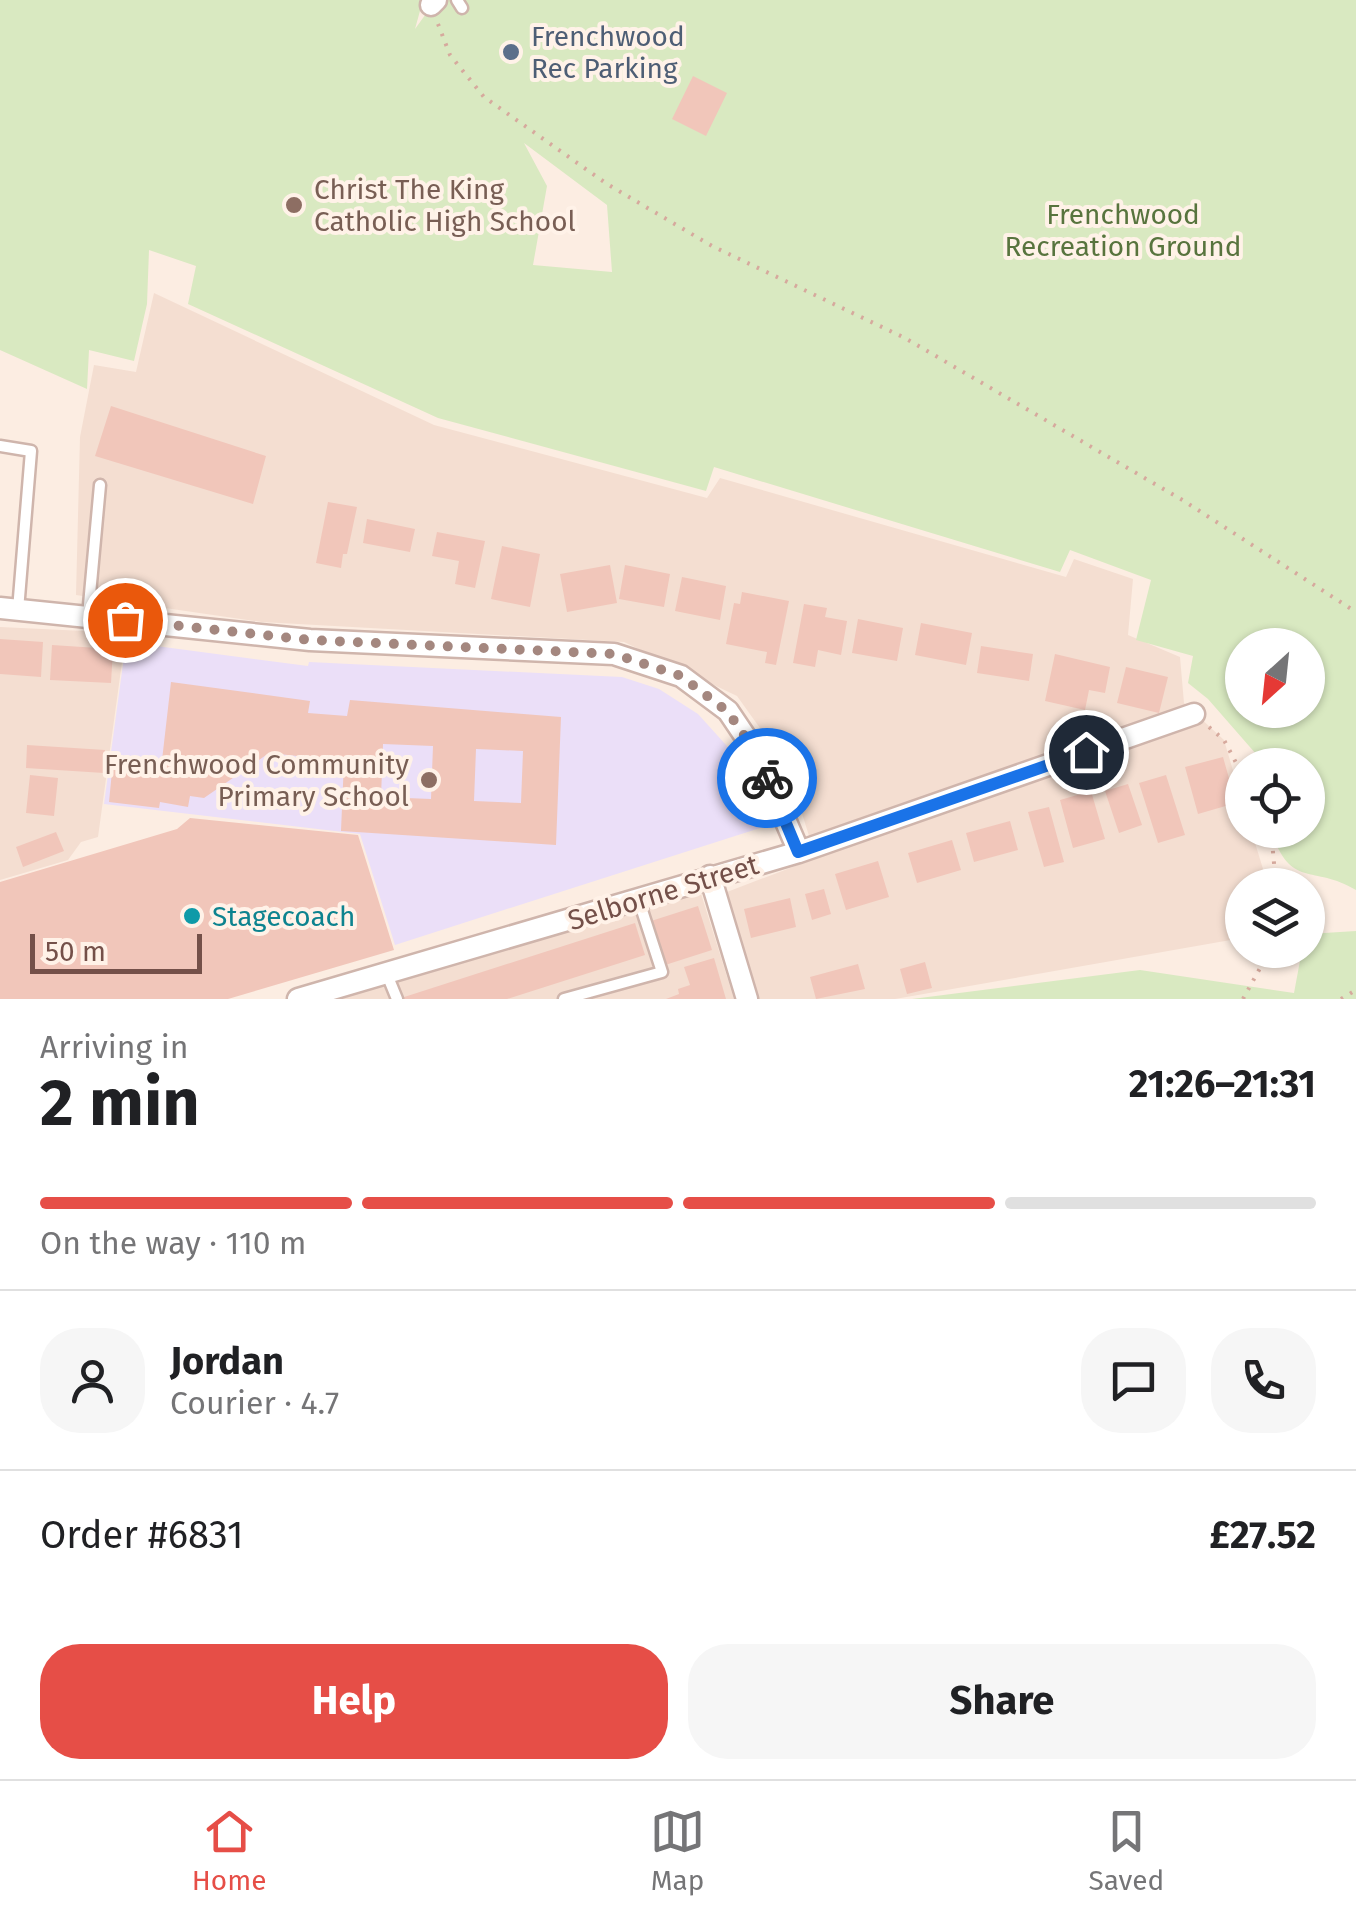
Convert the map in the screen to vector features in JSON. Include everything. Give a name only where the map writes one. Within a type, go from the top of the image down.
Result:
[{"type":"street","points":[[9,609],[310,640],[614,654],[681,676],[728,712],[757,754],[798,852]]},
{"type":"street","name":"Selborne Street","points":[[305,998],[798,852],[1194,714]]},
{"type":"street","points":[[710,876],[747,999]]},
{"type":"lane","points":[[0,446],[31,451],[9,609]]},
{"type":"lane","points":[[88,616],[100,485]]},
{"type":"lane","points":[[564,999],[662,972],[639,901]]},
{"type":"lane","points":[[386,971],[396,999]]},
{"type":"path","points":[[434,3],[450,56],[484,97],[607,184],[712,246],[905,338],[1184,501],[1356,612]]},
{"type":"path","points":[[1194,714],[1228,748]]},
{"type":"path","points":[[1244,999],[1260,968]]},
{"type":"path","points":[[1342,999],[1356,990]]},
{"type":"shaded area","points":[[154,293],[434,425],[707,498],[720,478],[1066,577],[1074,559],[1133,579],[1128,635],[1180,657],[1184,703],[1224,740],[1226,748],[1225,848],[1257,848],[1263,868],[1225,868],[1225,941],[895,999],[755,999],[727,892],[816,858],[787,766],[737,696],[624,642],[262,622],[76,595],[80,437],[94,365],[136,372]]},
{"type":"shaded area","points":[[0,627],[126,633],[98,837],[81,842],[68,860],[0,880]]},
{"type":"shaded area","name":"Frenchwood Community Primary School","points":[[126,642],[308,666],[309,662],[622,677],[659,689],[698,714],[736,756],[742,754],[766,826],[395,945],[360,834],[104,804]]},
{"type":"shaded area","points":[[698,884],[734,999],[340,999]]},
{"type":"green space","name":"Frenchwood Recreation Ground","points":[[0,0],[423,0],[415,29],[436,0],[1356,0],[1356,890],[1325,878],[1325,868],[1295,868],[1278,848],[1325,848],[1325,748],[1251,748],[1233,728],[1325,728],[1325,628],[1225,628],[1225,718],[1188,683],[1193,656],[1136,640],[1151,580],[1070,550],[1060,572],[714,467],[706,491],[438,418],[188,304],[196,266],[149,250],[147,304],[134,361],[89,350],[87,389],[0,350]],"holes":[[[524,143],[607,205],[612,272],[533,265],[547,186]]]},
{"type":"green space","points":[[1356,931],[1356,999],[912,999],[1140,970],[1294,993],[1299,968],[1325,968],[1325,933]]},
{"type":"building","points":[[693,76],[727,93],[706,136],[672,119]]},
{"type":"building","points":[[111,406],[266,456],[253,504],[95,456]]},
{"type":"building","points":[[328,502],[357,507],[341,568],[316,563]]},
{"type":"building","points":[[367,519],[415,529],[410,552],[363,543]]},
{"type":"building","points":[[437,532],[485,541],[475,588],[455,584],[459,561],[432,556]]},
{"type":"building","points":[[502,546],[540,554],[530,607],[491,599]]},
{"type":"building","points":[[610,565],[617,603],[567,612],[560,574]]},
{"type":"building","points":[[625,565],[670,574],[664,607],[619,599]]},
{"type":"building","points":[[682,577],[726,586],[720,620],[675,611]]},
{"type":"building","points":[[742,592],[789,601],[776,665],[765,663],[767,652],[726,644],[734,603],[740,604]]},
{"type":"building","points":[[804,604],[827,608],[825,617],[847,621],[841,655],[818,650],[815,667],[793,663]]},
{"type":"building","points":[[858,619],[903,628],[897,661],[852,653]]},
{"type":"building","points":[[921,623],[972,633],[966,665],[915,655]]},
{"type":"building","points":[[0,639],[43,642],[41,677],[0,674]]},
{"type":"building","points":[[52,645],[113,649],[111,683],[50,680]]},
{"type":"building","points":[[981,646],[1033,654],[1029,681],[977,673]]},
{"type":"building","points":[[1055,654],[1110,667],[1105,693],[1089,690],[1085,710],[1045,701]]},
{"type":"building","points":[[1126,667],[1168,677],[1159,713],[1117,703]]},
{"type":"building","points":[[171,682],[310,701],[308,713],[347,716],[350,700],[561,717],[556,845],[341,831],[344,761],[269,753],[204,798],[190,796],[188,807],[160,802],[159,808],[109,802],[113,761],[161,769]],"holes":[[[383,744],[433,746],[431,799],[381,797]],[[476,749],[523,751],[521,803],[474,801]]]},
{"type":"building","points":[[27,745],[105,750],[104,773],[26,768]]},
{"type":"building","points":[[1223,757],[1225,806],[1198,814],[1185,767]]},
{"type":"building","points":[[30,775],[58,778],[54,816],[26,813]]},
{"type":"building","points":[[1166,775],[1185,835],[1158,843],[1139,783]]},
{"type":"building","points":[[1128,784],[1142,825],[1119,833],[1105,791]]},
{"type":"building","points":[[1091,791],[1105,839],[1073,848],[1060,800]]},
{"type":"building","points":[[1049,807],[1064,862],[1044,867],[1028,812]]},
{"type":"building","name":"Stagecoach","points":[[190,818],[358,835],[394,950],[228,999],[0,999],[0,882],[177,829]]},
{"type":"building","points":[[1010,821],[1018,850],[974,862],[966,833]]},
{"type":"building","points":[[56,832],[64,851],[23,867],[16,847]]},
{"type":"building","points":[[952,840],[961,870],[917,883],[908,853]]},
{"type":"building","points":[[878,861],[889,897],[846,910],[835,874]]},
{"type":"building","points":[[824,889],[831,914],[812,920],[805,894]]},
{"type":"building","points":[[790,898],[796,927],[751,938],[744,909]]},
{"type":"building","points":[[698,906],[712,950],[662,966],[648,922]]},
{"type":"building","points":[[635,923],[645,955],[507,999],[398,999]]},
{"type":"building","points":[[714,958],[726,999],[666,999],[690,985],[684,967]]},
{"type":"building","points":[[925,962],[932,988],[907,994],[900,969]]},
{"type":"building","points":[[858,964],[865,989],[816,999],[810,977]]},
{"type":"way so far","points":[[125,620],[310,640],[614,654],[681,676],[728,712],[757,754],[767,778]]},
{"type":"place","name":"Frenchwood Rec Parking","points":[[511,52]]},
{"type":"place","name":"Christ The King Catholic High School","points":[[294,205]]},
{"type":"place","name":"Frenchwood Community Primary School","points":[[429,780]]},
{"type":"place","name":"Stagecoach","points":[[192,916]]},
{"type":"route","points":[[767,778],[798,852],[1086,752]]}]
